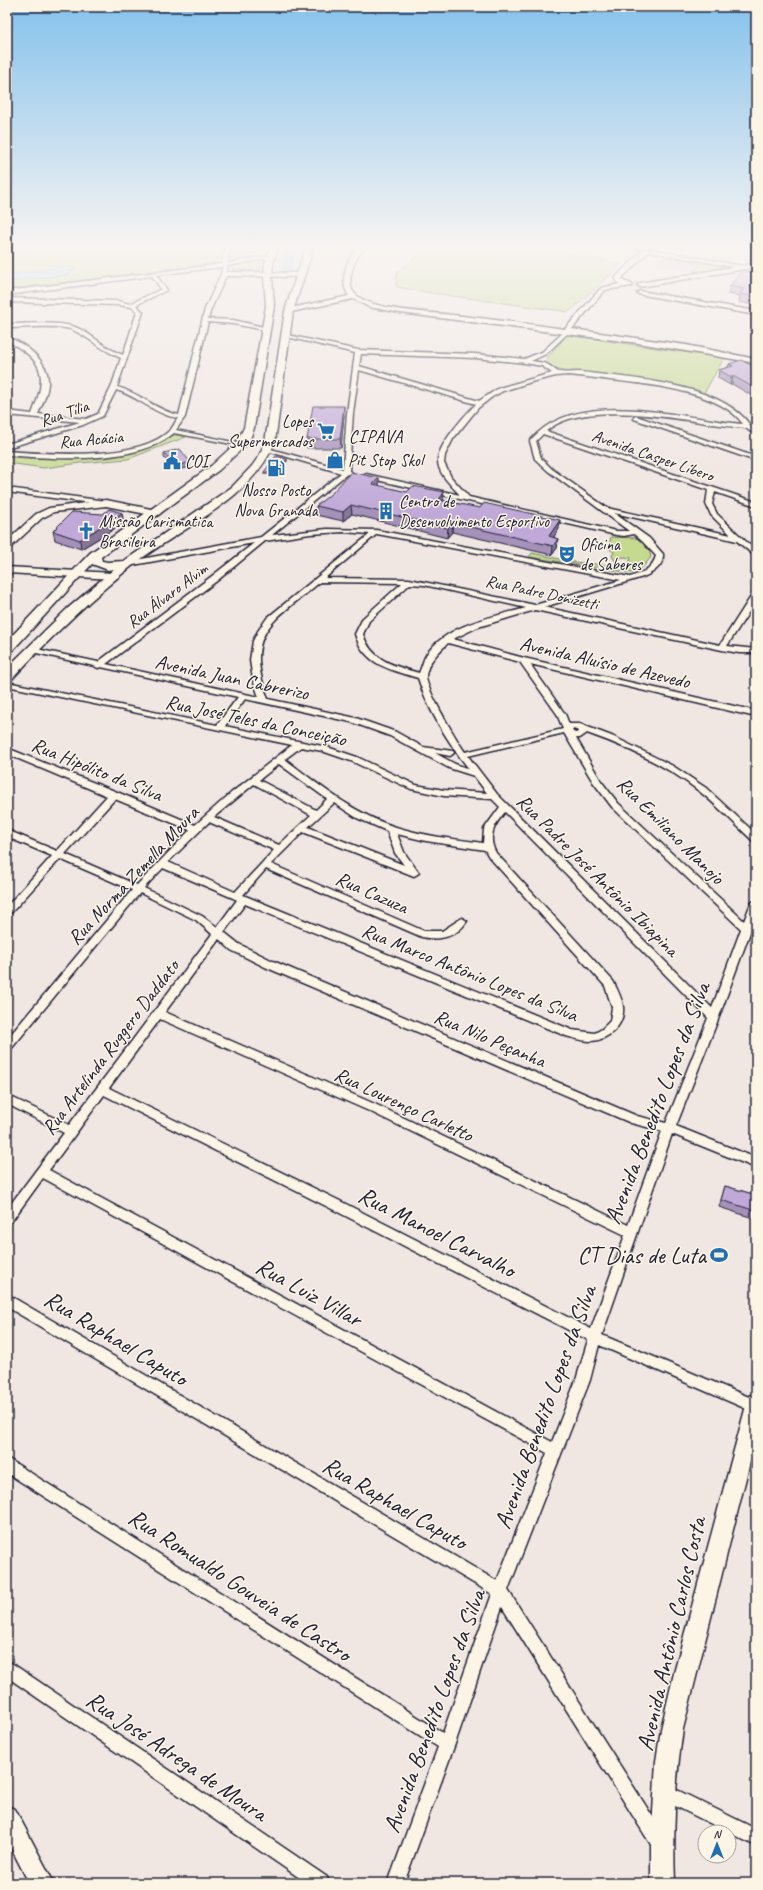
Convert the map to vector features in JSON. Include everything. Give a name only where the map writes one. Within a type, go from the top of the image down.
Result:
[{"type":"main road","points":[[7,649],[94,556],[199,481],[245,439],[249,428],[264,337]]},
{"type":"main road","points":[[7,676],[34,648],[113,576],[243,483],[254,472],[267,450],[285,337]]},
{"type":"main road","points":[[94,556],[97,563],[103,565],[128,564]]},
{"type":"main road","points":[[34,648],[40,635],[90,584],[74,577]]},
{"type":"main road","name":"Avenida Antônio Carlos Costa","points":[[663,1883],[662,1846],[667,1761],[677,1704],[755,1404]]},
{"type":"main road","points":[[7,1817],[42,1883]]},
{"type":"street","points":[[87,337],[110,352],[124,357]]},
{"type":"street","name":"Rua Tília","points":[[7,446],[90,421],[103,413],[114,388],[131,337]]},
{"type":"street","points":[[202,337],[182,417],[179,425],[174,431],[240,445]]},
{"type":"street","points":[[298,337],[358,352],[475,356],[525,361],[544,365],[555,372]]},
{"type":"street","points":[[525,361],[544,353],[561,337]]},
{"type":"street","points":[[609,337],[724,354],[756,361]]},
{"type":"street","points":[[7,339],[29,352],[44,372],[44,387],[35,415]]},
{"type":"street","points":[[346,472],[358,352]]},
{"type":"street","points":[[544,353],[544,365]]},
{"type":"street","points":[[505,360],[536,369],[635,382],[694,392],[733,410],[743,417],[748,427],[756,433]]},
{"type":"street","points":[[356,367],[479,403]]},
{"type":"street","points":[[466,498],[442,469],[440,458],[442,449],[479,403],[488,396],[504,389],[562,373]]},
{"type":"street","points":[[114,388],[126,391],[170,415],[182,417]]},
{"type":"street","points":[[619,412],[756,459]]},
{"type":"street","points":[[409,581],[366,620],[359,634],[362,645],[375,659],[385,664],[422,676],[430,656],[446,640],[461,631],[475,625],[535,606],[631,579],[645,574],[658,564],[660,556],[651,544],[550,470],[538,459],[533,441],[542,432],[555,423],[572,416],[619,412],[756,427]]},
{"type":"street","points":[[7,413],[90,421]]},
{"type":"street","points":[[61,418],[66,422],[67,428]]},
{"type":"street","name":"Rua Acácia","points":[[7,453],[60,457],[117,453],[157,442],[174,431]]},
{"type":"street","name":"Avenida Casper Líbero","points":[[542,432],[756,504]]},
{"type":"street","points":[[267,450],[346,472],[620,534],[636,532]]},
{"type":"street","name":"Rua Álvaro Alvim","points":[[98,666],[215,578],[346,472]]},
{"type":"street","points":[[7,490],[106,503],[156,513]]},
{"type":"street","points":[[712,490],[709,504],[717,519],[756,555]]},
{"type":"street","points":[[744,500],[756,499]]},
{"type":"street","points":[[7,546],[30,523],[45,513],[60,509],[106,503]]},
{"type":"street","points":[[603,509],[739,539]]},
{"type":"street","points":[[594,527],[628,526]]},
{"type":"street","points":[[128,564],[183,553],[333,529],[376,532],[631,579]]},
{"type":"street","points":[[265,702],[253,665],[254,647],[257,638],[270,620],[376,532]]},
{"type":"street","points":[[149,549],[183,553]]},
{"type":"street","points":[[7,570],[74,577],[113,576]]},
{"type":"street","name":"Rua Padre Donizetti","points":[[319,580],[409,581],[447,587],[722,648],[739,651],[756,651]]},
{"type":"street","points":[[722,648],[756,595]]},
{"type":"street","name":"Avenida Aluísio de Azevedo","points":[[446,640],[523,660],[756,714]]},
{"type":"street","name":"Avenida Juan Cabrerizo","points":[[34,648],[98,666],[359,722],[393,734],[422,748],[452,766],[476,774]]},
{"type":"street","name":"Rua Emiliano Manojo","points":[[523,660],[574,731],[578,751],[597,782],[623,814],[746,928]]},
{"type":"street","name":"Rua Padre José Antônio Ibiapina","points":[[422,676],[427,692],[461,753],[494,796],[506,806],[714,1016]]},
{"type":"street","name":"Rua José Teles da Conceição","points":[[7,684],[219,728],[300,743],[341,754],[414,787],[444,793],[494,796]]},
{"type":"street","points":[[219,728],[242,697]]},
{"type":"street","name":"Rua Emiliano Manojo","points":[[561,714],[574,731]]},
{"type":"street","points":[[439,759],[450,752],[461,753],[552,734],[574,731],[610,739],[668,766],[689,779],[756,839]]},
{"type":"street","name":"Rua Norma Zemella Moura","points":[[7,1046],[139,890],[196,829],[253,780],[300,743]]},
{"type":"street","name":"Avenida Juan Cabrerizo","points":[[422,748],[450,752]]},
{"type":"street","name":"Rua Hipólito da Silva","points":[[7,751],[196,829]]},
{"type":"street","points":[[280,759],[333,799],[363,818],[391,829],[487,847],[486,838],[488,830],[506,806]]},
{"type":"street","points":[[452,766],[469,764]]},
{"type":"street","points":[[253,780],[316,814]]},
{"type":"street","points":[[7,912],[114,794]]},
{"type":"street","name":"Rua Artelinda Ruggero Daddato","points":[[7,1218],[70,1131],[103,1090],[159,1014],[240,897],[265,865],[280,849],[333,799]]},
{"type":"street","points":[[208,818],[280,849]]},
{"type":"street","points":[[301,828],[414,873],[400,853],[391,829]]},
{"type":"street","name":"Rua Nilo Peçanha","points":[[7,833],[139,890],[199,918],[235,947],[269,964],[635,1120],[668,1128],[756,1163]]},
{"type":"street","name":"Rua Marco Antônio Lopes da Silva","points":[[163,864],[570,1033],[585,1037],[599,1036],[606,1032],[615,1023],[618,1010],[617,1000],[609,984],[492,855],[487,847]]},
{"type":"street","name":"Rua Cazuza","points":[[265,865],[422,934],[442,936],[450,932],[462,921]]},
{"type":"street","name":"Avenida Benedito Lopes da Silva","points":[[396,1883],[447,1744],[500,1591],[556,1452],[583,1380],[601,1318],[668,1128],[714,1016],[756,902]]},
{"type":"street","name":"Rua Lourenço Carletto","points":[[159,1014],[373,1108],[632,1233]]},
{"type":"street","name":"Rua Manoel Carvalho","points":[[103,1090],[334,1204],[596,1338],[755,1404]]},
{"type":"street","points":[[7,1099],[70,1131]]},
{"type":"street","name":"Rua Luiz Villar","points":[[41,1171],[556,1452]]},
{"type":"street","name":"Rua Raphael Caputo","points":[[7,1300],[500,1591],[635,1806],[662,1846]]},
{"type":"street","name":"Rua Romualdo Gouveia de Castro","points":[[7,1464],[447,1744]]},
{"type":"street","name":"Rua José Adrega de Moura","points":[[7,1668],[320,1883]]},
{"type":"street","points":[[665,1792],[756,1838]]},
{"type":"green space","points":[[565,337],[582,337],[724,358],[703,395],[693,391],[565,372],[549,365],[546,362],[547,358]]},
{"type":"green space","points":[[175,435],[186,437],[128,459],[44,468],[7,463],[7,457],[80,459],[115,455],[150,446]]},
{"type":"green space","points":[[611,537],[638,538],[648,547],[651,557],[641,569],[632,573],[529,557],[532,553],[573,562],[627,567],[631,558],[623,557],[615,561],[612,556],[614,552],[608,548]]},
{"type":"building","points":[[741,360],[756,368],[756,389],[719,370],[733,366],[729,364]]},
{"type":"building","name":"Lopes Supermercados","points":[[313,406],[344,406],[340,439],[307,439]]},
{"type":"building","points":[[180,449],[190,462],[177,466],[164,453]]},
{"type":"building","name":"Nosso Posto Nova Granada","points":[[276,456],[287,459],[276,473],[264,472]]},
{"type":"building","points":[[351,472],[379,478],[373,484],[407,492],[413,486],[444,492],[439,500],[480,508],[484,503],[560,520],[549,536],[558,539],[553,546],[453,523],[448,528],[351,505],[343,512],[316,506],[333,492]]},
{"type":"building","points":[[109,509],[122,513],[80,540],[53,531],[72,512],[103,514]]},
{"type":"building","points":[[725,1186],[756,1195],[756,1211],[721,1200]]},
{"type":"place","name":"Lopes Supermercados","points":[[326,431]]},
{"type":"place","name":"Pit Stop Skol","points":[[335,460]]},
{"type":"place","name":"COI","points":[[172,461]]},
{"type":"place","name":"Nosso Posto Nova Granada","points":[[276,468]]},
{"type":"place","name":"Centro de Desenvolvimento Esportivo","points":[[386,511]]},
{"type":"place","name":"Missão Carismatica Brasileira","points":[[86,531]]},
{"type":"place","name":"Oficina de Saberes","points":[[567,554]]},
{"type":"place","name":"CT Dias de Luta","points":[[719,1255]]},
{"type":"district","name":"CIPAVA","points":[[376,436]]}]
